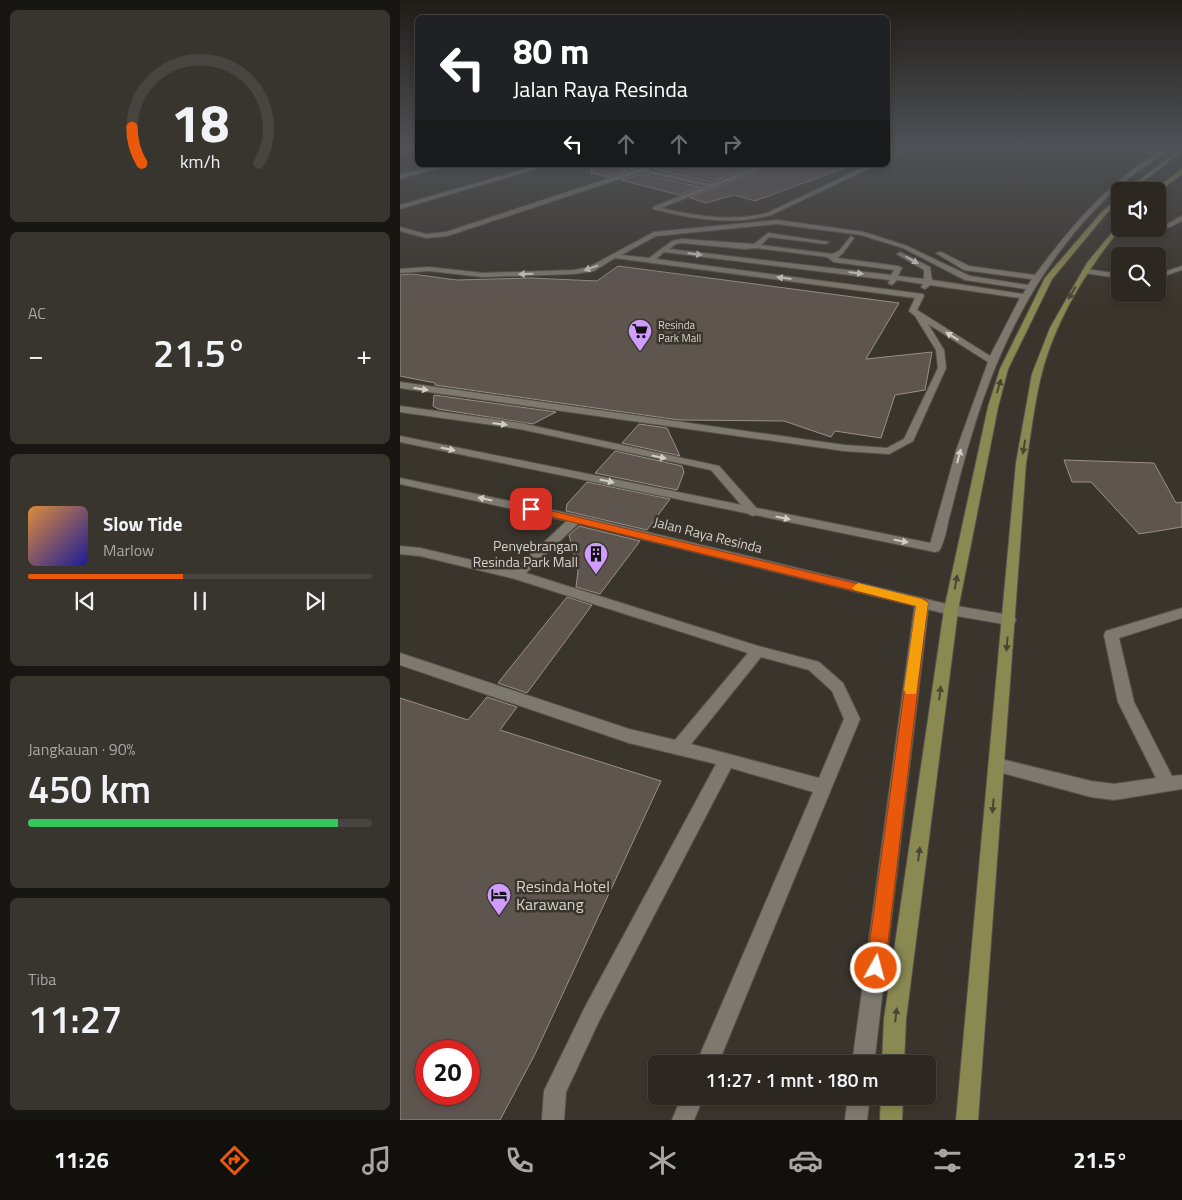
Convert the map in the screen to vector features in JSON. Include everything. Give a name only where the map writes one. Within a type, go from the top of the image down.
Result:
[{"type":"main road","points":[[893,1055],[895,1019],[951,610],[993,406],[1004,369],[1049,278],[1111,206]]},
{"type":"main road","points":[[967,1120],[1022,463],[1031,397],[1042,361],[1066,304],[1086,271],[1111,237]]},
{"type":"main road","points":[[891,1120],[892,1105]]},
{"type":"street","points":[[400,207],[427,199]]},
{"type":"street","points":[[400,229],[426,236],[447,234],[552,199]]},
{"type":"street","points":[[677,199],[655,208],[711,221],[752,218],[769,214],[800,199]]},
{"type":"street","points":[[400,439],[935,548],[972,409],[991,360],[1023,296],[1072,228],[1102,199]]},
{"type":"street","points":[[1166,226],[1182,218]]},
{"type":"street","points":[[400,270],[429,269],[484,275],[574,272],[591,269],[654,234],[777,222],[862,233],[905,247],[972,279],[1030,287]]},
{"type":"street","points":[[762,223],[768,235]]},
{"type":"street","points":[[400,385],[844,448],[888,451],[908,441],[942,368],[940,350],[913,311],[928,282],[927,269],[883,246],[852,238],[806,232]]},
{"type":"street","points":[[756,246],[768,235],[826,242]]},
{"type":"street","points":[[814,282],[852,238]]},
{"type":"street","points":[[650,261],[677,241],[745,247],[756,246],[898,268],[895,278],[887,291]]},
{"type":"street","points":[[663,250],[928,282],[1023,296]]},
{"type":"street","points":[[939,253],[971,269],[1037,277]]},
{"type":"street","points":[[614,256],[920,296]]},
{"type":"street","points":[[1166,273],[1182,268]]},
{"type":"street","points":[[1086,271],[1111,275]]},
{"type":"street","points":[[918,316],[991,360]]},
{"type":"street","points":[[400,409],[520,426],[715,468],[754,512]]},
{"type":"street","name":"Jalan Raya Resinda","points":[[400,481],[576,519],[951,610],[1009,620]]},
{"type":"street","points":[[517,576],[576,519]]},
{"type":"street","points":[[400,550],[420,552],[517,576],[758,651],[814,666],[838,687],[852,718],[711,1055]]},
{"type":"street","points":[[864,1055],[922,603]]},
{"type":"street","points":[[997,765],[1091,789],[1114,792],[1175,783],[1126,702],[1111,635],[1182,613]]},
{"type":"street","points":[[678,748],[758,651]]},
{"type":"street","points":[[400,659],[629,736],[727,760],[823,787]]},
{"type":"street","points":[[553,1120],[555,1090],[567,1065],[592,1014],[727,760]]},
{"type":"street","points":[[683,1120],[689,1105]]},
{"type":"street","points":[[856,1120],[858,1105]]},
{"type":"building","points":[[694,199],[719,199],[706,203]]},
{"type":"building","name":"Resinda Park Mall","points":[[618,266],[899,303],[866,359],[932,352],[925,390],[895,395],[881,438],[835,431],[831,437],[784,421],[679,420],[435,385],[435,383],[400,376],[400,275],[412,274],[457,280],[531,278],[597,281]]},
{"type":"building","points":[[434,395],[556,412],[533,424],[438,409],[433,406]]},
{"type":"building","points":[[639,424],[667,428],[680,456],[622,443]]},
{"type":"building","points":[[615,451],[682,466],[684,472],[677,490],[595,473]]},
{"type":"building","points":[[1064,460],[1154,463],[1176,503],[1182,502],[1182,527],[1139,534],[1091,482],[1072,482]]},
{"type":"building","points":[[587,482],[670,499],[647,530],[566,511],[567,504]]},
{"type":"building","points":[[579,526],[640,541],[600,594],[576,587],[578,571],[569,535]]},
{"type":"building","points":[[567,597],[592,605],[527,693],[498,683]]},
{"type":"building","name":"Resinda Hotel Karawang","points":[[487,697],[517,707],[500,730],[661,781],[535,1054],[500,1120],[400,1120],[400,698],[468,720]]},
{"type":"slow traffic","points":[[858,588],[922,603],[911,690]]},
{"type":"place","name":"Resinda Park Mall","points":[[640,352]]},
{"type":"place","name":"Penyebrangan Resinda Park Mall","points":[[596,575]]},
{"type":"place","name":"Resinda Hotel Karawang","points":[[499,916]]},
{"type":"route","points":[[531,509],[922,603],[876,968]]}]
